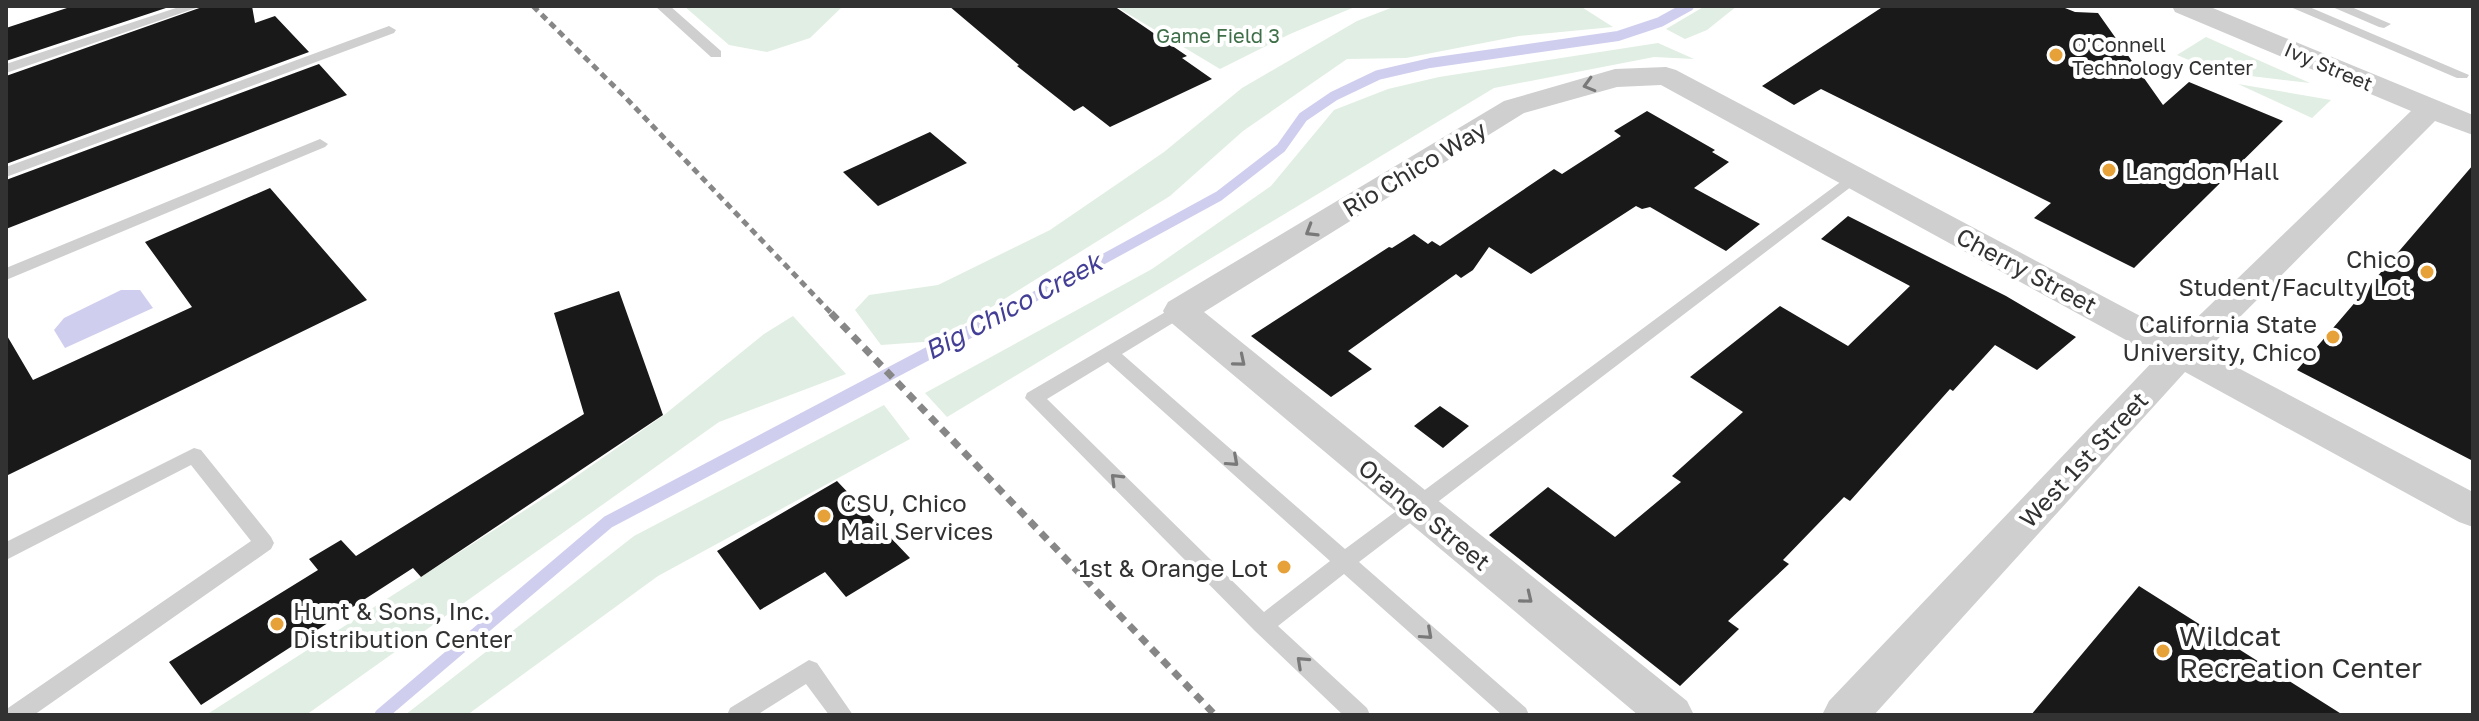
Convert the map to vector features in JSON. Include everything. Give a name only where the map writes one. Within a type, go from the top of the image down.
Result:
[{"type":"street","name":"Ivy Street","points":[[2185,6],[2473,126]]},
{"type":"street","name":"Cherry Street","points":[[1666,76],[2473,511]]},
{"type":"street","name":"Rio Chico Way","points":[[1180,311],[1514,107],[1615,78],[1666,76]]},
{"type":"street","name":"West 1st Street","points":[[1845,715],[2182,353],[2431,108]]},
{"type":"street","name":"Orange Street","points":[[1180,311],[1671,715]]},
{"type":"lane","points":[[6,69],[195,6]]},
{"type":"lane","points":[[662,6],[716,54]]},
{"type":"lane","points":[[2295,6],[2462,75]]},
{"type":"lane","points":[[2337,6],[2384,24]]},
{"type":"lane","points":[[6,172],[389,30]]},
{"type":"lane","points":[[6,274],[320,144]]},
{"type":"lane","points":[[1263,625],[1854,177]]},
{"type":"lane","points":[[1180,311],[1034,398],[1263,625],[1359,715]]},
{"type":"lane","points":[[1111,354],[1518,715]]},
{"type":"lane","points":[[6,552],[194,455],[264,543],[16,715]]},
{"type":"lane","points":[[738,715],[809,670],[842,715]]},
{"type":"green space","points":[[684,6],[843,6],[810,38],[767,52],[729,45]]},
{"type":"green space","name":"Game Field 3","points":[[1115,6],[1357,6],[1290,34],[1220,69]]},
{"type":"green space","points":[[1396,6],[1580,6],[1613,27],[1519,36],[1406,58],[1347,59],[1243,131],[1170,196],[937,341],[881,345],[855,310],[869,295],[938,285],[1050,230],[1164,152],[1242,88],[1357,21]]},
{"type":"green space","points":[[1705,6],[1737,6],[1707,30],[1685,39],[1666,29]]},
{"type":"green space","points":[[2206,37],[2310,83],[2217,72],[2177,55]]},
{"type":"green space","points":[[1658,43],[1694,59],[1654,57],[1494,88],[947,417],[925,393],[1152,269],[1271,186],[1334,110],[1388,89],[1439,77]]},
{"type":"green space","points":[[2238,84],[2331,100],[2312,118]]},
{"type":"green space","points":[[793,316],[846,374],[719,422],[306,715],[206,715],[561,487],[664,415],[764,334]]},
{"type":"green space","points":[[884,405],[910,439],[658,576],[467,715],[405,715],[634,536]]},
{"type":"water","points":[[121,290],[140,290],[153,308],[65,348],[54,330],[64,318]]},
{"type":"building","points":[[73,6],[172,6],[6,61],[6,28]]},
{"type":"building","points":[[205,6],[252,6],[255,23],[275,16],[309,52],[6,164],[6,76]]},
{"type":"building","points":[[949,6],[1114,6],[1187,56],[1182,58],[1212,79],[1110,127],[1083,106],[1074,111]]},
{"type":"building","name":"Langdon Hall","points":[[1884,6],[2060,6],[2075,12],[2098,13],[2163,105],[2189,82],[2283,121],[2134,268],[2034,218],[2051,203],[1821,89],[1794,105],[1762,86]]},
{"type":"building","points":[[319,64],[347,95],[6,229],[6,180]]},
{"type":"building","points":[[1647,111],[1715,150],[1712,152],[1729,162],[1694,188],[1760,224],[1726,251],[1650,207],[1642,209],[1636,206],[1531,274],[1489,247],[1473,270],[1461,278],[1456,274],[1348,351],[1372,369],[1331,397],[1251,336],[1414,234],[1428,244],[1432,241],[1440,246],[1554,169],[1562,174],[1621,136],[1614,131]]},
{"type":"building","points":[[930,132],[967,163],[878,206],[843,172]]},
{"type":"building","name":"Chico Student/Faculty Lot","points":[[2473,165],[2473,461],[2297,370]]},
{"type":"building","points":[[270,188],[367,300],[6,476],[6,334],[33,380],[192,307],[145,242]]},
{"type":"building","points":[[1848,216],[2006,296],[2076,337],[2037,370],[1995,345],[1953,391],[1950,389],[1850,501],[1844,497],[1783,560],[1789,564],[1728,621],[1739,629],[1680,686],[1489,535],[1548,487],[1615,537],[1681,482],[1672,476],[1743,412],[1690,377],[1780,306],[1848,346],[1910,286],[1821,239]]},
{"type":"building","points":[[619,291],[663,415],[421,577],[413,568],[201,705],[169,662],[318,570],[309,559],[341,540],[356,556],[584,414],[554,313]]},
{"type":"building","points":[[1440,406],[1469,426],[1443,448],[1414,426]]},
{"type":"building","name":"CSU, Chico Mail Services","points":[[837,481],[910,558],[846,597],[825,572],[760,610],[717,551]]},
{"type":"building","name":"Wildcat Recreation Center","points":[[2139,586],[2343,715],[2031,715]]},
{"type":"waterway","name":"Big Chico Creek","points":[[1001,315],[1219,196],[1281,148],[1303,117],[1334,96],[1378,75],[1430,63],[1618,36],[1660,22],[1689,6]]},
{"type":"waterway","name":"Big Chico Creek","points":[[381,715],[608,522],[1005,313]]},
{"type":"railway","points":[[533,6],[626,98],[833,315]]},
{"type":"railway","points":[[831,313],[1215,715]]},
{"type":"place","name":"O'Connell Technology Center","points":[[2056,55]]},
{"type":"place","name":"Langdon Hall","points":[[2109,170]]},
{"type":"place","name":"Chico Student/Faculty Lot","points":[[2427,272]]},
{"type":"place","name":"California State University, Chico","points":[[2333,337]]},
{"type":"place","name":"CSU, Chico Mail Services","points":[[824,516]]},
{"type":"place","name":"1st & Orange Lot","points":[[1284,567]]},
{"type":"place","name":"Hunt & Sons, Inc. Distribution Center","points":[[277,624]]},
{"type":"place","name":"Wildcat Recreation Center","points":[[2163,651]]}]
